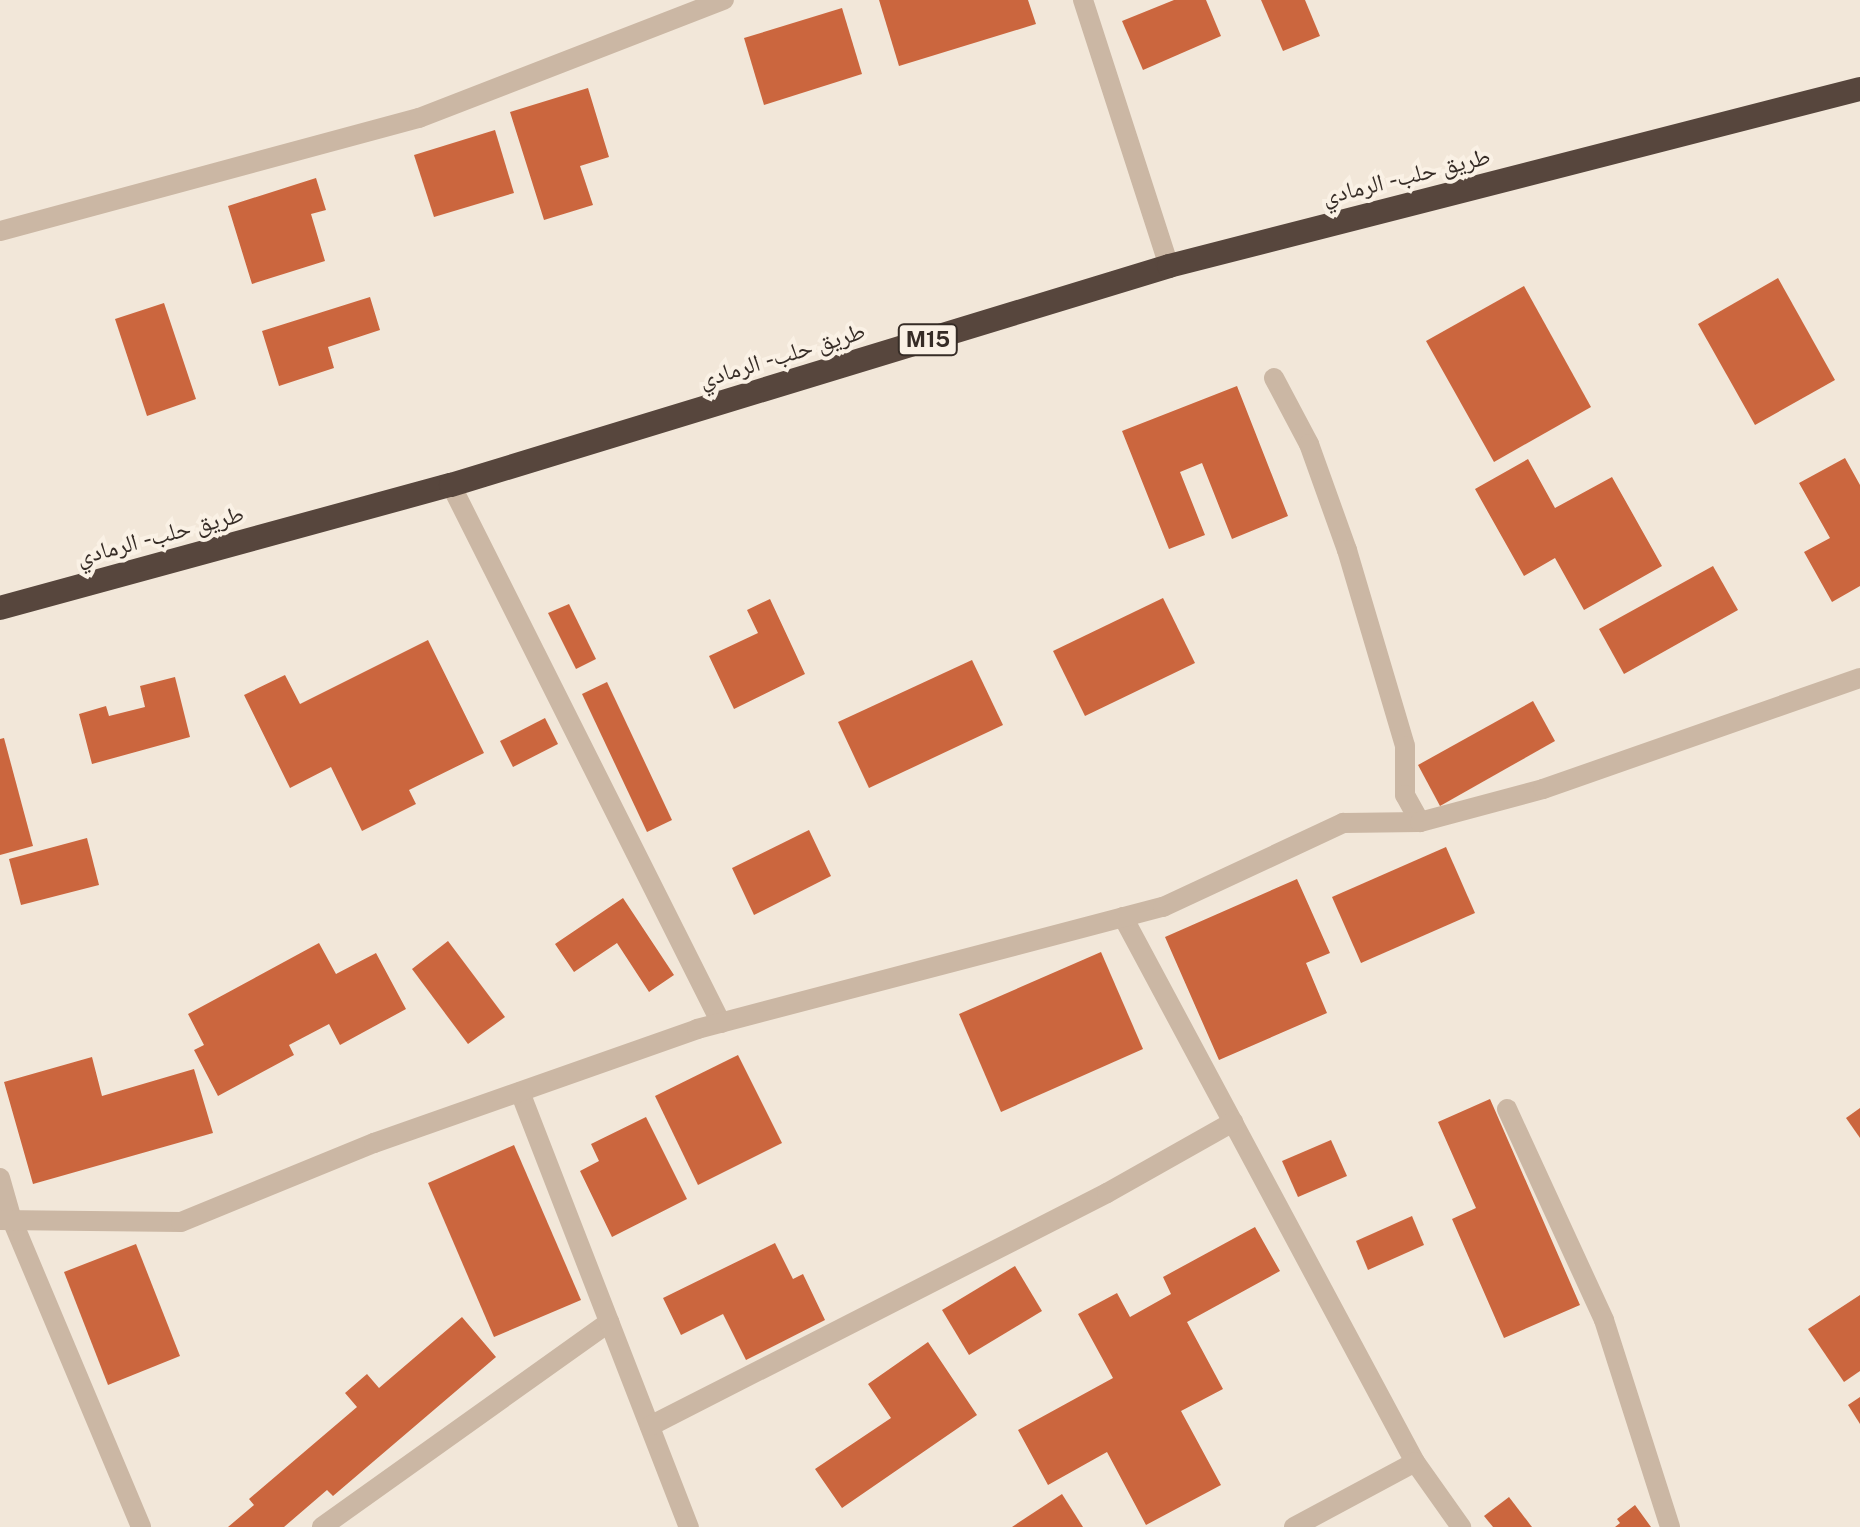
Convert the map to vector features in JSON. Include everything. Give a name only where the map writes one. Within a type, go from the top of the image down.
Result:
[{"type":"highway","name":"طريق حلب - الرمادي","points":[[0,608],[451,485],[1169,266],[1860,89]]},
{"type":"street","points":[[0,231],[419,118],[724,0]]},
{"type":"street","points":[[1083,0],[1169,266]]},
{"type":"street","points":[[1274,378],[1309,444],[1347,550],[1405,746],[1405,795],[1420,822]]},
{"type":"street","points":[[451,485],[721,1023]]},
{"type":"street","points":[[6,1220],[181,1222],[374,1143],[721,1023],[1163,907],[1343,823],[1420,822],[1543,789],[1860,678]]},
{"type":"street","points":[[1123,917],[1415,1462],[1461,1527]]},
{"type":"street","points":[[520,1092],[689,1527]]},
{"type":"street","points":[[1507,1109],[1604,1320],[1670,1527]]},
{"type":"street","points":[[650,1426],[1107,1193],[1233,1122]]},
{"type":"street","points":[[0,1178],[6,1220],[141,1527]]},
{"type":"street","points":[[322,1527],[609,1322]]},
{"type":"street","points":[[1294,1527],[1415,1462]]},
{"type":"building","points":[[879,0],[1028,0],[1036,24],[899,66]]},
{"type":"building","points":[[1174,0],[1206,0],[1221,36],[1143,70],[1122,21]]},
{"type":"building","points":[[1261,0],[1305,0],[1320,36],[1283,51]]},
{"type":"building","points":[[842,8],[862,74],[764,105],[744,38]]},
{"type":"building","points":[[588,88],[609,157],[580,166],[593,205],[544,220],[510,112]]},
{"type":"building","points":[[495,130],[514,193],[434,217],[414,155]]},
{"type":"building","points":[[316,178],[326,210],[311,214],[325,261],[252,284],[228,206]]},
{"type":"building","points":[[1778,278],[1835,380],[1755,425],[1698,324]]},
{"type":"building","points":[[1524,286],[1591,407],[1494,462],[1426,341]]},
{"type":"building","points":[[370,297],[380,330],[328,347],[334,368],[279,386],[262,331]]},
{"type":"building","points":[[164,303],[196,399],[147,416],[115,319]]},
{"type":"building","points":[[1237,386],[1288,516],[1232,539],[1202,463],[1180,472],[1205,535],[1169,549],[1122,431]]},
{"type":"building","points":[[1845,458],[1860,485],[1860,586],[1832,602],[1804,552],[1830,538],[1799,483]]},
{"type":"building","points":[[1528,459],[1555,508],[1612,477],[1662,566],[1584,610],[1555,558],[1524,576],[1475,489]]},
{"type":"building","points":[[1713,566],[1738,610],[1624,674],[1599,629]]},
{"type":"building","points":[[1163,598],[1195,663],[1085,716],[1053,651]]},
{"type":"building","points":[[770,599],[805,674],[734,709],[709,656],[758,633],[747,610]]},
{"type":"building","points":[[569,604],[596,659],[576,669],[548,613]]},
{"type":"building","points":[[428,640],[484,753],[409,790],[416,804],[362,831],[331,767],[290,788],[244,695],[285,675],[300,704]]},
{"type":"building","points":[[972,660],[1003,725],[869,788],[838,722]]},
{"type":"building","points":[[175,677],[190,737],[92,764],[79,714],[106,706],[109,716],[145,707],[140,686]]},
{"type":"building","points":[[607,682],[672,820],[647,832],[582,694]]},
{"type":"building","points":[[1533,701],[1555,741],[1440,806],[1418,765]]},
{"type":"building","points":[[545,718],[558,744],[513,767],[500,741]]},
{"type":"building","points":[[4,738],[33,846],[0,855],[0,739]]},
{"type":"building","points":[[809,830],[831,876],[754,915],[732,868]]},
{"type":"building","points":[[87,838],[99,885],[21,905],[9,859]]},
{"type":"building","points":[[1446,847],[1475,913],[1361,963],[1332,897]]},
{"type":"building","points":[[1297,879],[1330,953],[1306,963],[1327,1013],[1219,1060],[1165,937]]},
{"type":"building","points":[[623,898],[674,975],[649,992],[617,943],[574,972],[555,944]]},
{"type":"building","points":[[448,941],[505,1017],[468,1044],[412,969]]},
{"type":"building","points":[[319,943],[336,974],[376,953],[406,1009],[340,1045],[329,1024],[289,1045],[294,1055],[218,1096],[194,1050],[204,1045],[188,1014]]},
{"type":"building","points":[[1101,952],[1143,1049],[1001,1112],[959,1014]]},
{"type":"building","points":[[738,1055],[782,1143],[698,1185],[655,1096]]},
{"type":"building","points":[[92,1057],[102,1096],[194,1069],[213,1133],[33,1184],[4,1082]]},
{"type":"building","points":[[1490,1099],[1580,1305],[1504,1338],[1452,1219],[1476,1208],[1438,1122]]},
{"type":"building","points":[[1860,1108],[1860,1138],[1846,1118]]},
{"type":"building","points":[[646,1117],[687,1199],[612,1237],[580,1171],[599,1161],[591,1144]]},
{"type":"building","points":[[1331,1140],[1347,1176],[1298,1197],[1282,1161]]},
{"type":"building","points":[[514,1145],[581,1300],[494,1337],[428,1183]]},
{"type":"building","points":[[1412,1216],[1424,1245],[1368,1270],[1356,1241]]},
{"type":"building","points":[[1255,1227],[1280,1271],[1187,1322],[1223,1389],[1181,1411],[1221,1485],[1146,1525],[1107,1452],[1048,1485],[1018,1430],[1113,1378],[1078,1314],[1117,1293],[1130,1317],[1171,1294],[1163,1277]]},
{"type":"building","points":[[775,1243],[793,1279],[803,1274],[825,1320],[746,1360],[723,1314],[681,1335],[663,1298]]},
{"type":"building","points":[[136,1244],[180,1356],[108,1385],[64,1272]]},
{"type":"building","points":[[1015,1266],[1042,1311],[969,1355],[942,1310]]},
{"type":"building","points":[[1860,1295],[1860,1371],[1844,1382],[1808,1329]]},
{"type":"building","points":[[462,1317],[496,1357],[333,1496],[327,1490],[284,1527],[228,1527],[254,1505],[249,1499],[357,1407],[345,1393],[367,1374],[379,1388]]},
{"type":"building","points":[[928,1342],[977,1415],[842,1508],[815,1469],[891,1418],[868,1384]]},
{"type":"building","points":[[1860,1397],[1860,1424],[1848,1405]]},
{"type":"building","points":[[1062,1494],[1083,1527],[1012,1527]]},
{"type":"building","points":[[1509,1497],[1532,1527],[1493,1527],[1484,1516]]},
{"type":"building","points":[[1635,1505],[1651,1527],[1615,1527],[1620,1523],[1617,1519]]}]
